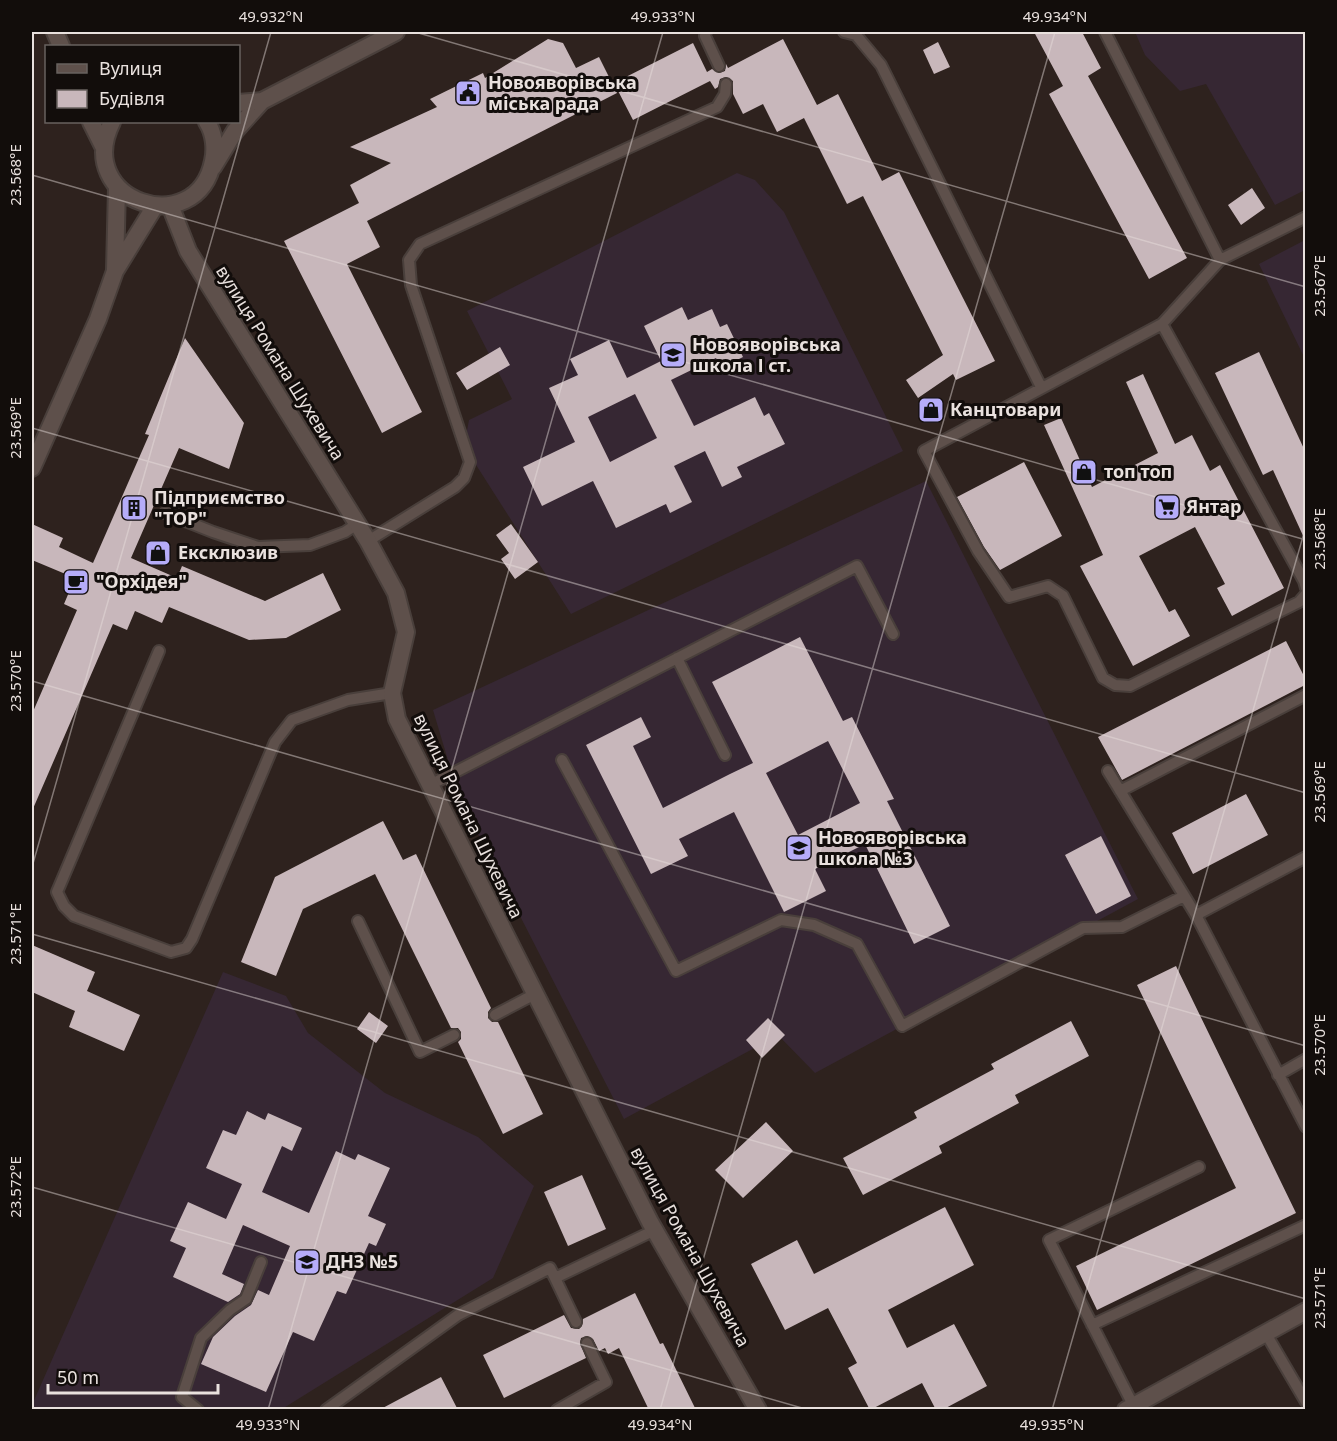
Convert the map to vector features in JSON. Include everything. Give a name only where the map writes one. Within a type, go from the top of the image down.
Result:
[{"type":"street","points":[[92,123],[103,146],[107,168],[117,187],[128,197],[141,203],[162,206],[183,201],[196,193],[205,182],[235,131],[262,101],[396,32]]},
{"type":"street","points":[[240,103],[262,101]]},
{"type":"street","points":[[103,146],[106,132],[111,123]]},
{"type":"street","points":[[207,123],[214,140],[215,154],[212,169]]},
{"type":"street","points":[[115,271],[117,187]]},
{"type":"street","points":[[32,468],[98,320],[115,271],[162,206]]},
{"type":"street","name":"вулиця Романа Шухевича","points":[[162,206],[368,541],[396,592],[406,632],[392,693],[397,719],[655,1230],[758,1410]]},
{"type":"street","points":[[1129,1407],[1305,1311]]},
{"type":"lane","points":[[706,32],[705,36],[719,66]]},
{"type":"lane","points":[[844,32],[856,33],[881,65],[1041,387]]},
{"type":"lane","points":[[1105,32],[1220,260]]},
{"type":"lane","points":[[368,541],[455,487],[464,478],[470,462],[411,285],[410,260],[420,244],[717,107],[725,94],[726,84]]},
{"type":"lane","points":[[1305,217],[1220,260],[1162,324],[924,451],[978,551],[1010,597],[1048,586],[1063,596],[1103,678],[1115,685],[1130,686],[1299,602],[1305,594]]},
{"type":"lane","points":[[1162,324],[1304,581],[1305,588]]},
{"type":"lane","points":[[165,513],[258,547],[310,545],[345,532],[357,524]]},
{"type":"lane","points":[[430,785],[857,566],[893,634]]},
{"type":"lane","points":[[159,651],[57,892],[64,906],[74,916],[171,952],[186,948],[192,939],[275,742],[292,720],[348,700],[392,693]]},
{"type":"lane","points":[[677,658],[725,755]]},
{"type":"lane","points":[[1120,791],[1305,695]]},
{"type":"lane","points":[[562,760],[676,971],[781,920],[814,925],[857,944],[902,1026],[1083,928],[1122,927],[1184,896]]},
{"type":"lane","points":[[1108,771],[1196,915],[1305,1127]]},
{"type":"lane","points":[[1196,915],[1305,857]]},
{"type":"lane","points":[[358,921],[420,1052],[454,1035]]},
{"type":"lane","points":[[495,1015],[535,994]]},
{"type":"lane","points":[[1278,1075],[1305,1059]]},
{"type":"lane","points":[[1129,1407],[1092,1325],[1049,1240],[1199,1167]]},
{"type":"lane","points":[[1092,1325],[1305,1225]]},
{"type":"lane","points":[[555,1278],[655,1230]]},
{"type":"lane","points":[[198,1410],[182,1397],[201,1338],[230,1310],[246,1299],[261,1262]]},
{"type":"lane","points":[[326,1410],[458,1315],[550,1268],[576,1322]]},
{"type":"lane","points":[[1265,1332],[1305,1402]]},
{"type":"lane","points":[[557,1410],[606,1382],[587,1343]]},
{"type":"shaded area","points":[[1135,32],[1305,32],[1305,190],[1275,205],[1206,84],[1180,91],[1145,55]]},
{"type":"shaded area","name":"Новояворівська школа І ст.","points":[[737,173],[755,180],[784,212],[903,451],[571,614],[464,446],[469,420],[512,399],[467,311]]},
{"type":"shaded area","points":[[1305,240],[1305,359],[1259,264]]},
{"type":"shaded area","name":"Новояворівська школа №3","points":[[926,481],[1138,899],[815,1073],[778,1035],[624,1119],[459,797],[433,710]]},
{"type":"shaded area","points":[[223,972],[286,996],[308,1033],[385,1093],[478,1137],[534,1186],[493,1278],[282,1409],[32,1410],[32,1405]]},
{"type":"building","points":[[1034,32],[1082,32],[1101,68],[1088,76],[1187,258],[1149,279],[1049,94],[1063,86]]},
{"type":"building","points":[[548,39],[563,43],[576,68],[599,57],[617,93],[367,221],[380,247],[347,264],[422,412],[382,433],[284,241],[359,203],[350,185],[391,163],[350,147],[437,107],[430,99],[483,73],[485,78]]},
{"type":"building","points":[[783,39],[817,105],[838,94],[882,181],[899,172],[995,361],[956,380],[953,374],[918,398],[906,380],[943,355],[863,196],[847,204],[804,118],[777,132],[763,104],[743,114],[733,94],[733,81],[726,77],[720,79],[715,89],[710,81],[633,120],[614,83],[693,43],[707,72],[712,69],[719,73],[725,71],[726,64],[728,68]]},
{"type":"building","points":[[938,42],[950,67],[934,74],[923,50]]},
{"type":"building","points":[[1252,188],[1265,208],[1241,225],[1228,205]]},
{"type":"building","points":[[682,307],[688,320],[712,309],[720,327],[727,324],[743,357],[721,368],[716,358],[671,380],[694,426],[755,397],[764,416],[769,413],[785,444],[737,467],[742,477],[722,487],[705,451],[674,466],[692,502],[670,513],[666,504],[616,528],[593,481],[542,506],[523,467],[575,442],[549,388],[578,375],[570,359],[609,340],[627,378],[661,361],[644,326]],"holes":[[[635,394],[657,438],[610,462],[588,417]]]},
{"type":"building","points":[[185,338],[244,423],[229,469],[179,448],[131,558],[177,578],[182,566],[265,601],[323,573],[341,610],[286,638],[249,640],[169,607],[162,623],[135,611],[127,630],[113,624],[32,811],[32,714],[77,610],[64,604],[75,578],[32,560],[32,524],[63,538],[59,547],[93,563],[149,435],[145,434]]},
{"type":"building","points":[[500,347],[510,365],[467,390],[456,373]]},
{"type":"building","points":[[1259,352],[1305,451],[1305,540],[1273,470],[1263,475],[1215,373]]},
{"type":"building","points":[[1143,374],[1175,444],[1192,435],[1210,471],[1220,465],[1284,588],[1232,616],[1217,588],[1225,584],[1195,527],[1139,556],[1169,612],[1175,609],[1190,636],[1133,666],[1080,566],[1103,555],[1044,425],[1061,418],[1092,487],[1158,453],[1126,382]]},
{"type":"building","points":[[1024,462],[1062,536],[1000,570],[984,547],[957,497]]},
{"type":"building","points":[[511,524],[538,562],[515,579],[501,559],[509,553],[496,535]]},
{"type":"building","points":[[800,637],[843,721],[852,717],[894,799],[887,801],[950,926],[914,944],[865,844],[815,869],[826,891],[784,912],[734,812],[679,839],[688,856],[651,874],[586,745],[641,717],[651,737],[633,746],[663,808],[753,763],[712,682]],"holes":[[[828,741],[860,803],[798,835],[766,773]]]},
{"type":"building","points":[[1286,641],[1305,678],[1305,685],[1122,780],[1098,737]]},
{"type":"building","points":[[1246,794],[1268,835],[1193,874],[1172,833]]},
{"type":"building","points":[[383,821],[403,860],[416,854],[491,1008],[488,1018],[492,1022],[498,1022],[543,1114],[503,1134],[458,1042],[461,1039],[461,1032],[458,1028],[451,1028],[375,874],[303,909],[276,976],[241,962],[275,877]]},
{"type":"building","points":[[1101,836],[1131,896],[1096,914],[1065,855]]},
{"type":"building","points":[[32,945],[95,972],[87,991],[140,1015],[124,1051],[69,1027],[75,1011],[32,992]]},
{"type":"building","points":[[1176,966],[1296,1213],[1097,1310],[1076,1266],[1236,1188],[1137,985]]},
{"type":"building","points":[[369,1012],[388,1026],[376,1043],[357,1029]]},
{"type":"building","points":[[768,1018],[785,1035],[762,1058],[746,1040]]},
{"type":"building","points":[[1071,1021],[1089,1056],[1015,1095],[1019,1103],[939,1146],[942,1153],[863,1195],[843,1158],[917,1118],[914,1112],[994,1069],[991,1064]]},
{"type":"building","name":"ДНЗ №5","points":[[247,1111],[265,1120],[268,1113],[302,1128],[292,1151],[282,1146],[262,1192],[309,1213],[336,1151],[355,1160],[358,1154],[390,1168],[368,1216],[386,1224],[376,1246],[369,1243],[346,1294],[337,1291],[314,1341],[293,1332],[266,1392],[201,1364],[213,1337],[235,1316],[251,1305],[258,1290],[269,1295],[290,1246],[243,1225],[222,1274],[244,1284],[240,1294],[228,1302],[173,1277],[186,1248],[170,1241],[188,1202],[226,1219],[242,1184],[206,1168],[223,1130],[236,1135]]},
{"type":"building","points":[[766,1122],[793,1151],[743,1198],[715,1170]]},
{"type":"building","points":[[582,1175],[606,1229],[568,1246],[544,1192]]},
{"type":"building","points":[[945,1207],[974,1265],[888,1310],[907,1348],[954,1324],[987,1386],[942,1410],[936,1410],[922,1383],[870,1410],[848,1368],[857,1363],[828,1308],[785,1330],[751,1264],[797,1240],[814,1274]]},
{"type":"building","points":[[635,1293],[696,1410],[649,1410],[619,1348],[608,1354],[605,1348],[599,1351],[593,1339],[587,1336],[581,1338],[580,1343],[586,1358],[504,1398],[483,1355],[564,1315],[571,1328],[579,1329],[583,1319]]},
{"type":"building","points":[[441,1377],[458,1410],[379,1410]]},
{"type":"place","name":"Новояворівська міська рада","points":[[468,93]]},
{"type":"place","name":"Новояворівська школа І ст.","points":[[673,355]]},
{"type":"place","name":"Канцтовари","points":[[931,410]]},
{"type":"place","name":"топ топ","points":[[1084,472]]},
{"type":"place","name":"Янтар","points":[[1167,507]]},
{"type":"place","name":"Підприємство \"ТОР\"","points":[[134,508]]},
{"type":"place","name":"Ексклюзив","points":[[158,553]]},
{"type":"place","name":"\"Орхідея\"","points":[[76,582]]},
{"type":"place","name":"Новояворівська школа №3","points":[[799,848]]},
{"type":"place","name":"ДНЗ №5","points":[[307,1262]]}]
